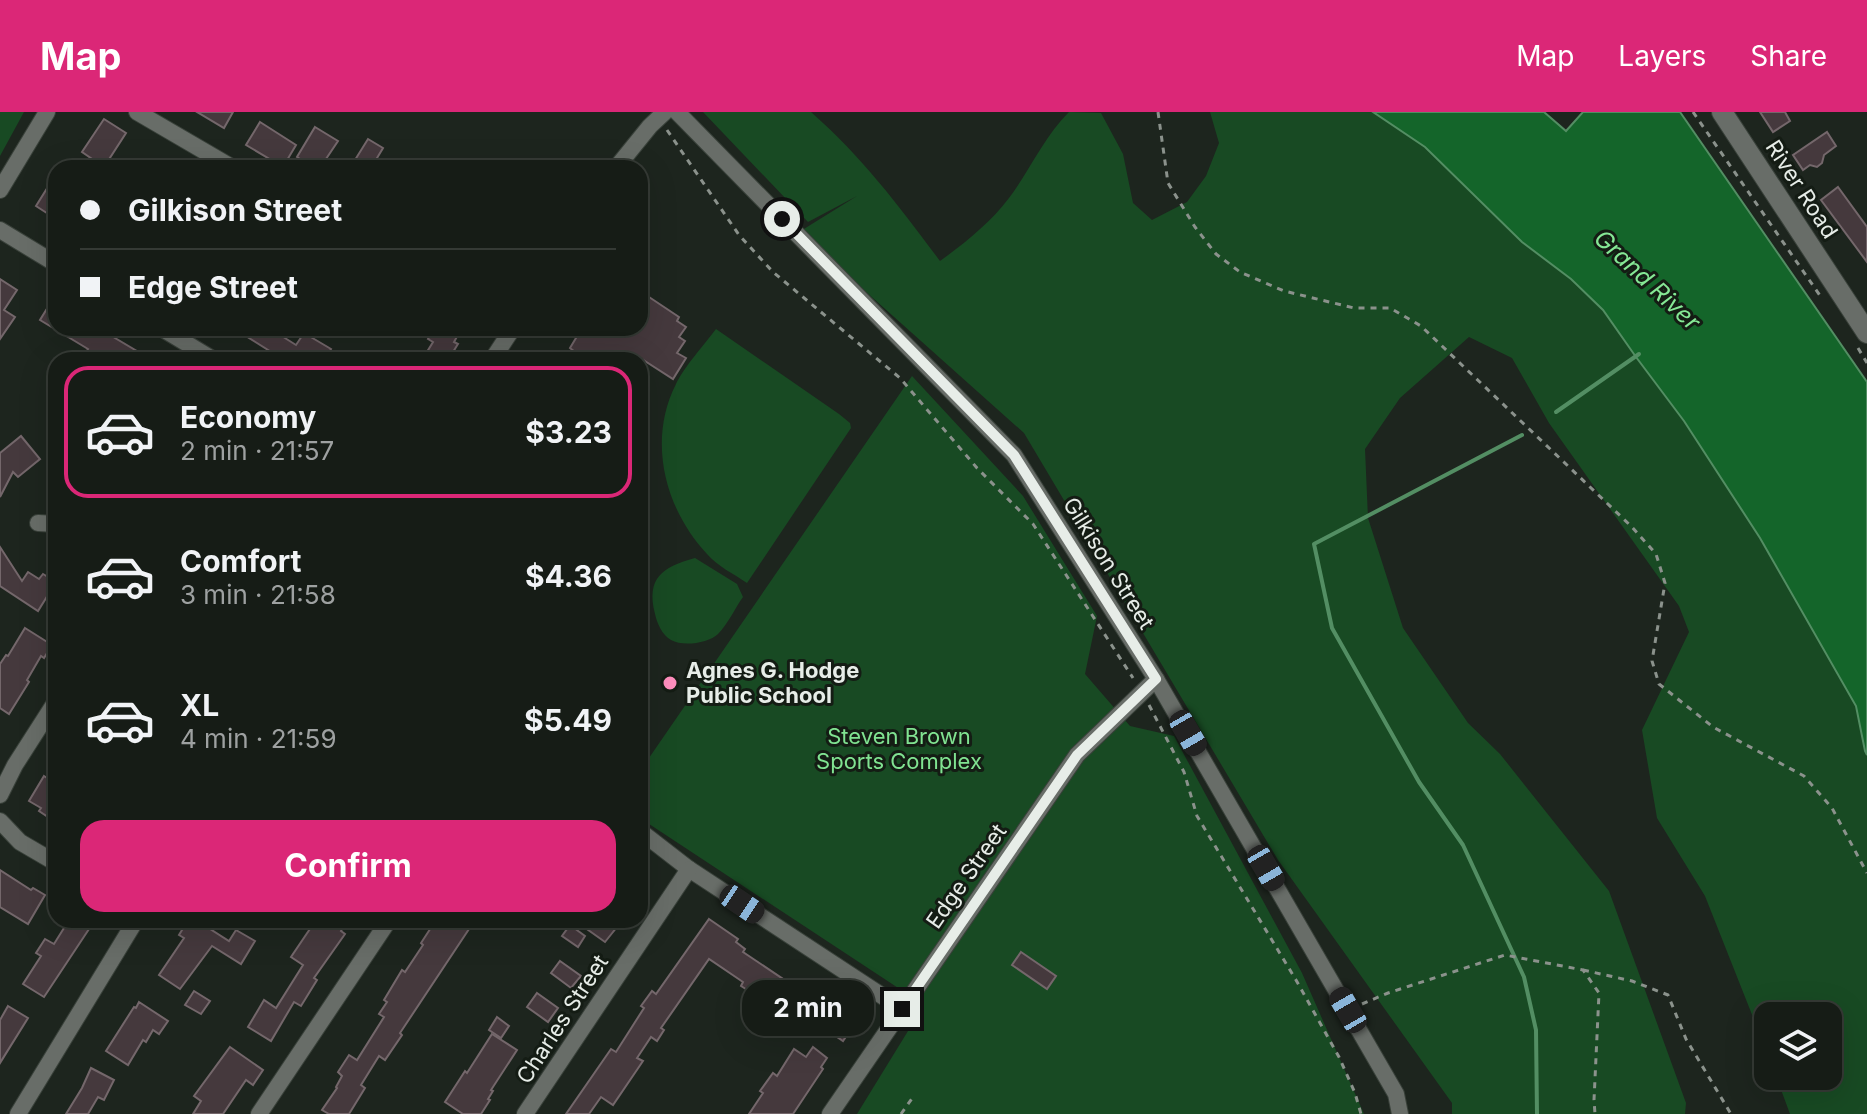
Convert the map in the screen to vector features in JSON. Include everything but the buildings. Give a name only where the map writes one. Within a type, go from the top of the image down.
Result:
[{"type":"street","points":[[0,190],[47,112]]},
{"type":"street","points":[[137,112],[219,160]]},
{"type":"street","name":"Gilkison Street","points":[[677,112],[1014,455],[1156,679],[1396,1094],[1400,1114]]},
{"type":"street","name":"River Road","points":[[1722,112],[1860,337]]},
{"type":"street","points":[[622,160],[662,115]]},
{"type":"street","points":[[0,230],[48,259]]},
{"type":"street","points":[[174,336],[201,352]]},
{"type":"street","points":[[38,523],[48,524]]},
{"type":"street","name":"Edge Street","points":[[830,1114],[1077,755],[1156,679]]},
{"type":"street","points":[[0,795],[48,713]]},
{"type":"street","points":[[0,821],[20,842],[48,858]]},
{"type":"street","points":[[648,837],[689,869],[902,1009]]},
{"type":"street","name":"Charles Street","points":[[648,928],[689,869]]},
{"type":"street","points":[[18,1114],[131,928]]},
{"type":"street","points":[[259,1114],[384,928]]},
{"type":"street","name":"Charles Street","points":[[525,1114],[648,928]]},
{"type":"path","points":[[1158,112],[1168,183],[1216,254],[1240,272],[1284,291],[1354,308],[1390,308],[1421,326],[1632,527],[1656,554],[1665,583],[1652,661],[1659,684],[1713,727],[1804,776],[1832,808],[1867,873]]},
{"type":"path","points":[[1693,112],[1820,296]]},
{"type":"path","points":[[662,115],[739,235],[773,272],[900,378],[977,468],[1033,524],[1143,692],[1184,772],[1197,816],[1332,1044],[1355,1093],[1361,1114]]},
{"type":"path","points":[[1860,337],[1867,363]]},
{"type":"path","points":[[1348,1010],[1388,993],[1505,955],[1632,981],[1668,995],[1686,1039],[1731,1114]]},
{"type":"path","points":[[1583,970],[1599,993],[1595,1114]]},
{"type":"path","points":[[901,1114],[913,1097]]},
{"type":"green space","points":[[0,112],[24,112],[0,156]]},
{"type":"green space","points":[[703,112],[811,112],[864,165],[940,261],[977,232],[1002,207],[1069,112],[1101,113],[1123,154],[1133,203],[1152,220],[1187,202],[1206,176],[1219,143],[1210,112],[1373,112],[1425,146],[1522,242],[1571,279],[1603,310],[1684,421],[1760,538],[1856,706],[1867,755],[1867,1114],[1790,1114],[1781,1090],[1842,1090],[1842,1002],[1754,1002],[1754,1020],[1705,896],[1657,818],[1642,730],[1689,632],[1679,606],[1549,423],[1512,358],[1469,337],[1400,398],[1365,449],[1368,518],[1403,628],[1468,723],[1500,754],[1609,891],[1686,1103],[1685,1114],[1452,1114],[1452,1103],[1278,860],[1024,433],[799,232],[857,196],[808,222]]},
{"type":"green space","points":[[716,329],[839,414],[850,423],[851,428],[747,583],[716,562],[692,536],[671,495],[662,451],[667,406],[676,384]]},
{"type":"green space","name":"Steven Brown Sports Complex","points":[[912,376],[1023,496],[1097,616],[1085,674],[1130,726],[1174,736],[1302,973],[1364,1114],[857,1114],[924,1005],[648,823],[648,759]]},
{"type":"green space","points":[[695,558],[737,584],[743,597],[718,634],[689,644],[671,640],[660,628],[653,591],[665,570]]},
{"type":"water","name":"Grand River","points":[[1373,112],[1544,112],[1566,131],[1583,112],[1680,112],[1867,382],[1867,755],[1856,706],[1760,538],[1684,421],[1603,310],[1571,279],[1522,242],[1425,147]]},
{"type":"waterway","points":[[1556,412],[1639,354]]},
{"type":"waterway","points":[[1522,435],[1314,544],[1332,628],[1419,782],[1463,845],[1524,977],[1536,1030],[1537,1114]]},
{"type":"place","name":"Agnes G. Hodge Public School","points":[[670,683]]},
{"type":"route","points":[[782,219],[1014,455],[1156,679],[1077,755],[902,1009]]}]
